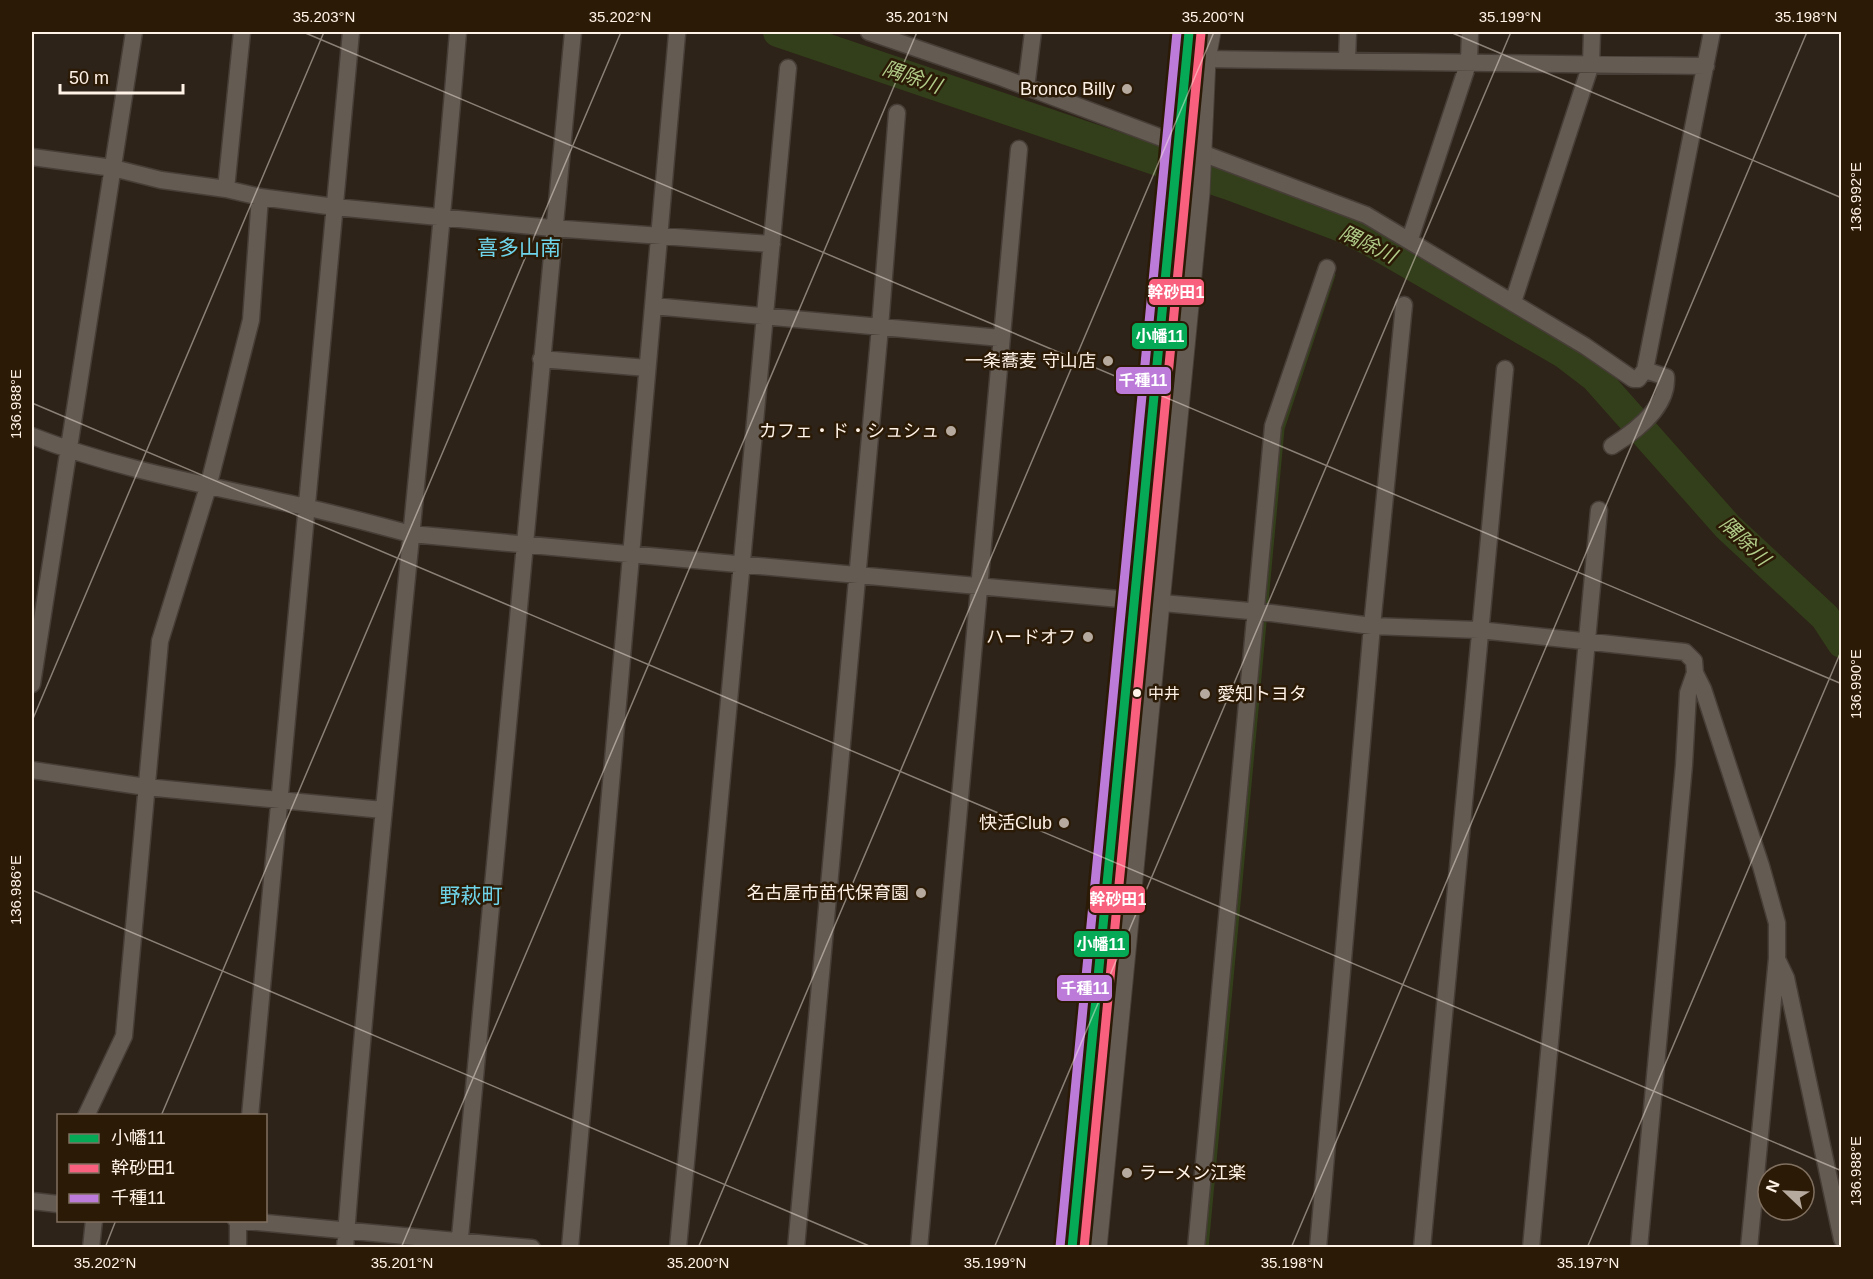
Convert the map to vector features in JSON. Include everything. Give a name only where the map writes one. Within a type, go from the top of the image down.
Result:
[{"type":"street","points":[[32,684],[134,32]]},
{"type":"street","points":[[226,189],[242,32]]},
{"type":"street","points":[[250,1114],[351,32]]},
{"type":"street","points":[[346,1239],[382,810],[443,217],[458,32]]},
{"type":"street","points":[[459,1244],[552,228],[573,32]]},
{"type":"street","points":[[869,32],[905,37],[1026,88],[1178,147],[1339,203],[1410,239],[1585,346],[1627,377],[1638,379],[1646,370],[1712,32]]},
{"type":"street","points":[[1026,88],[1033,32]]},
{"type":"street","points":[[1072,1248],[1190,32]]},
{"type":"street","points":[[1096,1248],[1199,193],[1205,59],[1210,32]]},
{"type":"street","points":[[1347,61],[1348,32]]},
{"type":"street","points":[[1410,239],[1469,61],[1470,32]]},
{"type":"street","points":[[1513,302],[1591,64],[1592,32]]},
{"type":"street","points":[[570,1248],[629,553],[677,34]]},
{"type":"street","points":[[1205,59],[1706,66]]},
{"type":"street","points":[[678,1248],[788,68]]},
{"type":"street","points":[[796,1248],[880,327],[897,113]]},
{"type":"street","points":[[919,1248],[1019,149]]},
{"type":"street","points":[[32,157],[113,168],[161,180],[226,189],[260,197],[335,207],[552,228],[772,244]]},
{"type":"street","points":[[87,1114],[124,1036],[160,641],[208,487],[251,320],[260,197]]},
{"type":"street","points":[[1196,1248],[1260,612],[1273,426],[1327,268]]},
{"type":"street","points":[[1318,1248],[1372,626],[1404,305]]},
{"type":"street","points":[[653,306],[1002,338]]},
{"type":"street","points":[[541,359],[647,368]]},
{"type":"street","points":[[1422,1248],[1505,369]]},
{"type":"street","points":[[1616,444],[1653,412],[1667,388],[1666,377],[1646,370]]},
{"type":"street","points":[[32,436],[68,450],[208,487],[305,507],[411,534],[1260,612],[1372,626],[1479,630],[1685,652],[1694,661],[1695,673],[1703,689],[1761,866],[1777,923],[1777,958],[1749,1248]]},
{"type":"street","points":[[1531,1248],[1599,510]]},
{"type":"street","points":[[1639,1248],[1684,765],[1688,693],[1695,673]]},
{"type":"street","points":[[32,770],[146,787],[382,810]]},
{"type":"street","points":[[1777,958],[1786,978],[1842,1239]]},
{"type":"street","points":[[32,1201],[57,1204]]},
{"type":"street","points":[[91,1248],[94,1222]]},
{"type":"street","points":[[238,1222],[238,1248]]},
{"type":"street","points":[[244,1222],[346,1239],[532,1248]]},
{"type":"waterway","name":"隅除川","points":[[778,32],[1229,185],[1344,228],[1370,241],[1565,354],[1595,377],[1728,527],[1825,617],[1842,643]]},
{"type":"waterway","points":[[1206,1248],[1282,429],[1333,275]]},
{"type":"transit line","name":"千種11","points":[[1060,1247],[1177,32]]},
{"type":"transit line","name":"小幡11","points":[[1072,1248],[1189,32]]},
{"type":"transit line","name":"幹砂田1","points":[[1084,1248],[1201,33]]},
{"type":"place","name":"Bronco Billy","points":[[1127,89]]},
{"type":"place","name":"一条蕎麦 守山店","points":[[1108,361]]},
{"type":"place","name":"カフェ・ド・シュシュ","points":[[951,431]]},
{"type":"place","name":"ハードオフ","points":[[1088,637]]},
{"type":"place","name":"中井","points":[[1137,693]]},
{"type":"place","name":"愛知トヨタ","points":[[1205,694]]},
{"type":"place","name":"快活Club","points":[[1064,823]]},
{"type":"place","name":"名古屋市苗代保育園","points":[[921,893]]},
{"type":"place","name":"ラーメン江楽","points":[[1127,1173]]},
{"type":"district","name":"喜多山南","points":[[519,248]]},
{"type":"district","name":"野萩町","points":[[471,896]]}]
